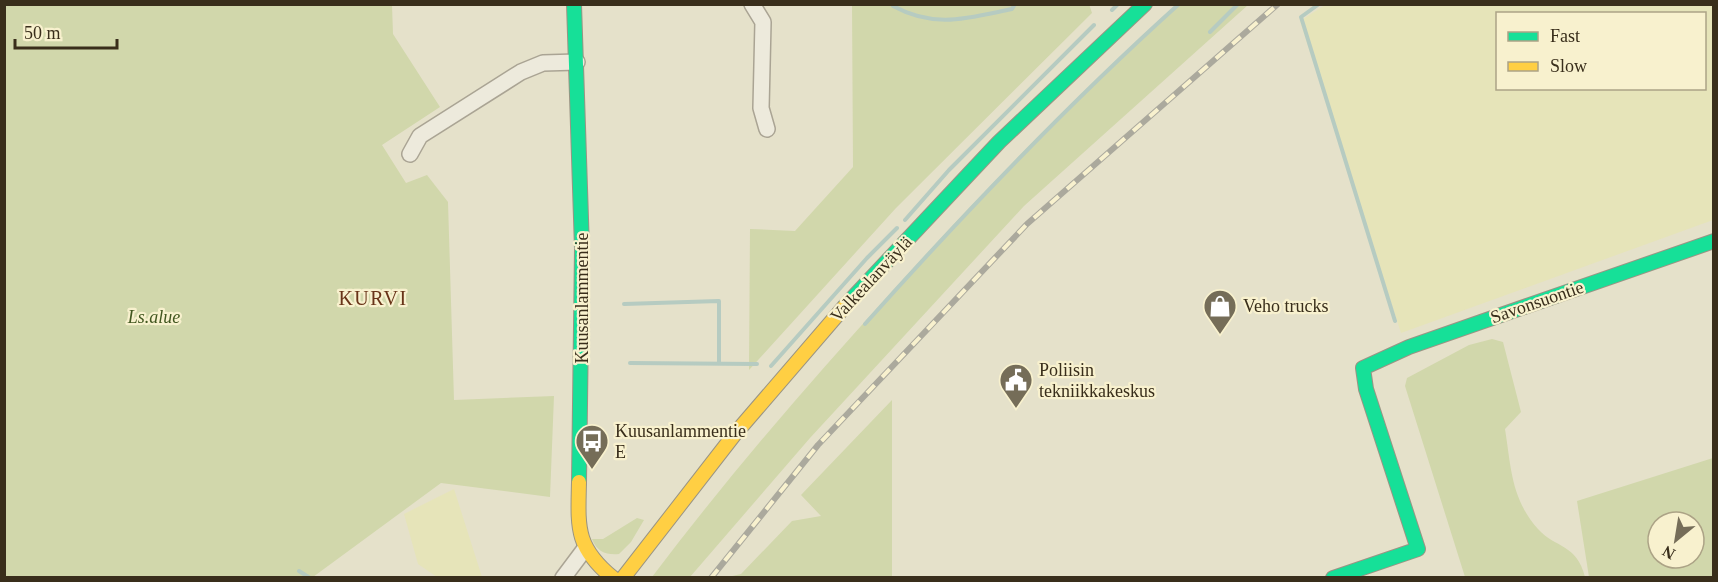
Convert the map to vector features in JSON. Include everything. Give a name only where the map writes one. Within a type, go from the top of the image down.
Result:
[{"type":"street","name":"Kuusanlammentie","points":[[574,4],[582,249],[578,530],[584,550]]},
{"type":"street","points":[[752,4],[763,22],[761,108],[768,129]]},
{"type":"street","name":"Valkealanväylä","points":[[623,578],[771,390],[874,274],[983,161],[1145,4]]},
{"type":"street","points":[[410,154],[420,136],[521,72],[543,63],[577,62]]},
{"type":"street","name":"Savonsuontie","points":[[1333,578],[1418,549],[1366,389],[1363,368],[1408,347],[1713,241]]},
{"type":"street","points":[[563,578],[584,550],[613,578]]},
{"type":"shaded area","points":[[1325,5],[1713,5],[1713,220],[1401,333],[1300,21]]},
{"type":"shaded area","points":[[454,489],[482,577],[437,577],[418,564],[404,514]]},
{"type":"green space","points":[[1089,4],[1092,13],[896,208],[749,370],[750,229],[795,231],[853,167],[852,5]]},
{"type":"green space","points":[[1177,4],[1248,5],[1024,206],[810,438],[690,577],[652,577],[767,433],[923,257],[1065,110]]},
{"type":"green space","name":"Ls.alue","points":[[4,5],[392,5],[393,34],[440,107],[382,145],[406,183],[427,175],[448,202],[454,400],[554,396],[550,497],[441,483],[313,577],[5,577]]},
{"type":"green space","points":[[1492,339],[1503,342],[1521,412],[1505,429],[1517,494],[1529,518],[1538,529],[1577,558],[1585,577],[1465,577],[1405,386],[1407,378],[1469,345]]},
{"type":"green space","points":[[892,400],[892,577],[728,577],[741,574],[792,521],[821,516],[801,495]]},
{"type":"green space","points":[[1713,458],[1713,577],[1589,577],[1577,501]]},
{"type":"green space","points":[[637,518],[644,520],[631,542],[619,554],[602,552],[596,547],[592,539],[603,539]]},
{"type":"waterway","points":[[893,6],[923,17],[952,20],[1012,9],[1015,4]]},
{"type":"waterway","points":[[1112,10],[1118,4]]},
{"type":"waterway","points":[[865,324],[1018,160],[1097,80],[1179,4]]},
{"type":"waterway","points":[[1210,32],[1238,4]]},
{"type":"waterway","points":[[1319,4],[1301,17],[1395,321]]},
{"type":"waterway","points":[[905,220],[949,170],[1094,25]]},
{"type":"waterway","points":[[771,366],[867,258],[897,228]]},
{"type":"waterway","points":[[624,304],[719,301],[719,363]]},
{"type":"waterway","points":[[630,363],[757,364]]},
{"type":"waterway","points":[[299,571],[310,578]]},
{"type":"railway","points":[[711,578],[818,445],[1027,224],[1278,4]]},
{"type":"traffic: fast","points":[[574,4],[582,249],[579,482]]},
{"type":"traffic: fast","points":[[845,306],[999,142],[1145,4]]},
{"type":"traffic: fast","points":[[1333,578],[1418,549],[1366,389],[1363,368],[1409,347],[1714,241]]},
{"type":"traffic: slow","points":[[623,578],[734,435],[845,306]]},
{"type":"traffic: slow","points":[[579,482],[581,535],[592,556],[613,578]]},
{"type":"place","name":"Veho trucks","points":[[1220,335]]},
{"type":"place","name":"Poliisin tekniikkakeskus","points":[[1016,409]]},
{"type":"place","name":"Kuusanlammentie E","points":[[592,470]]},
{"type":"district","name":"KURVI","points":[[373,298]]}]
